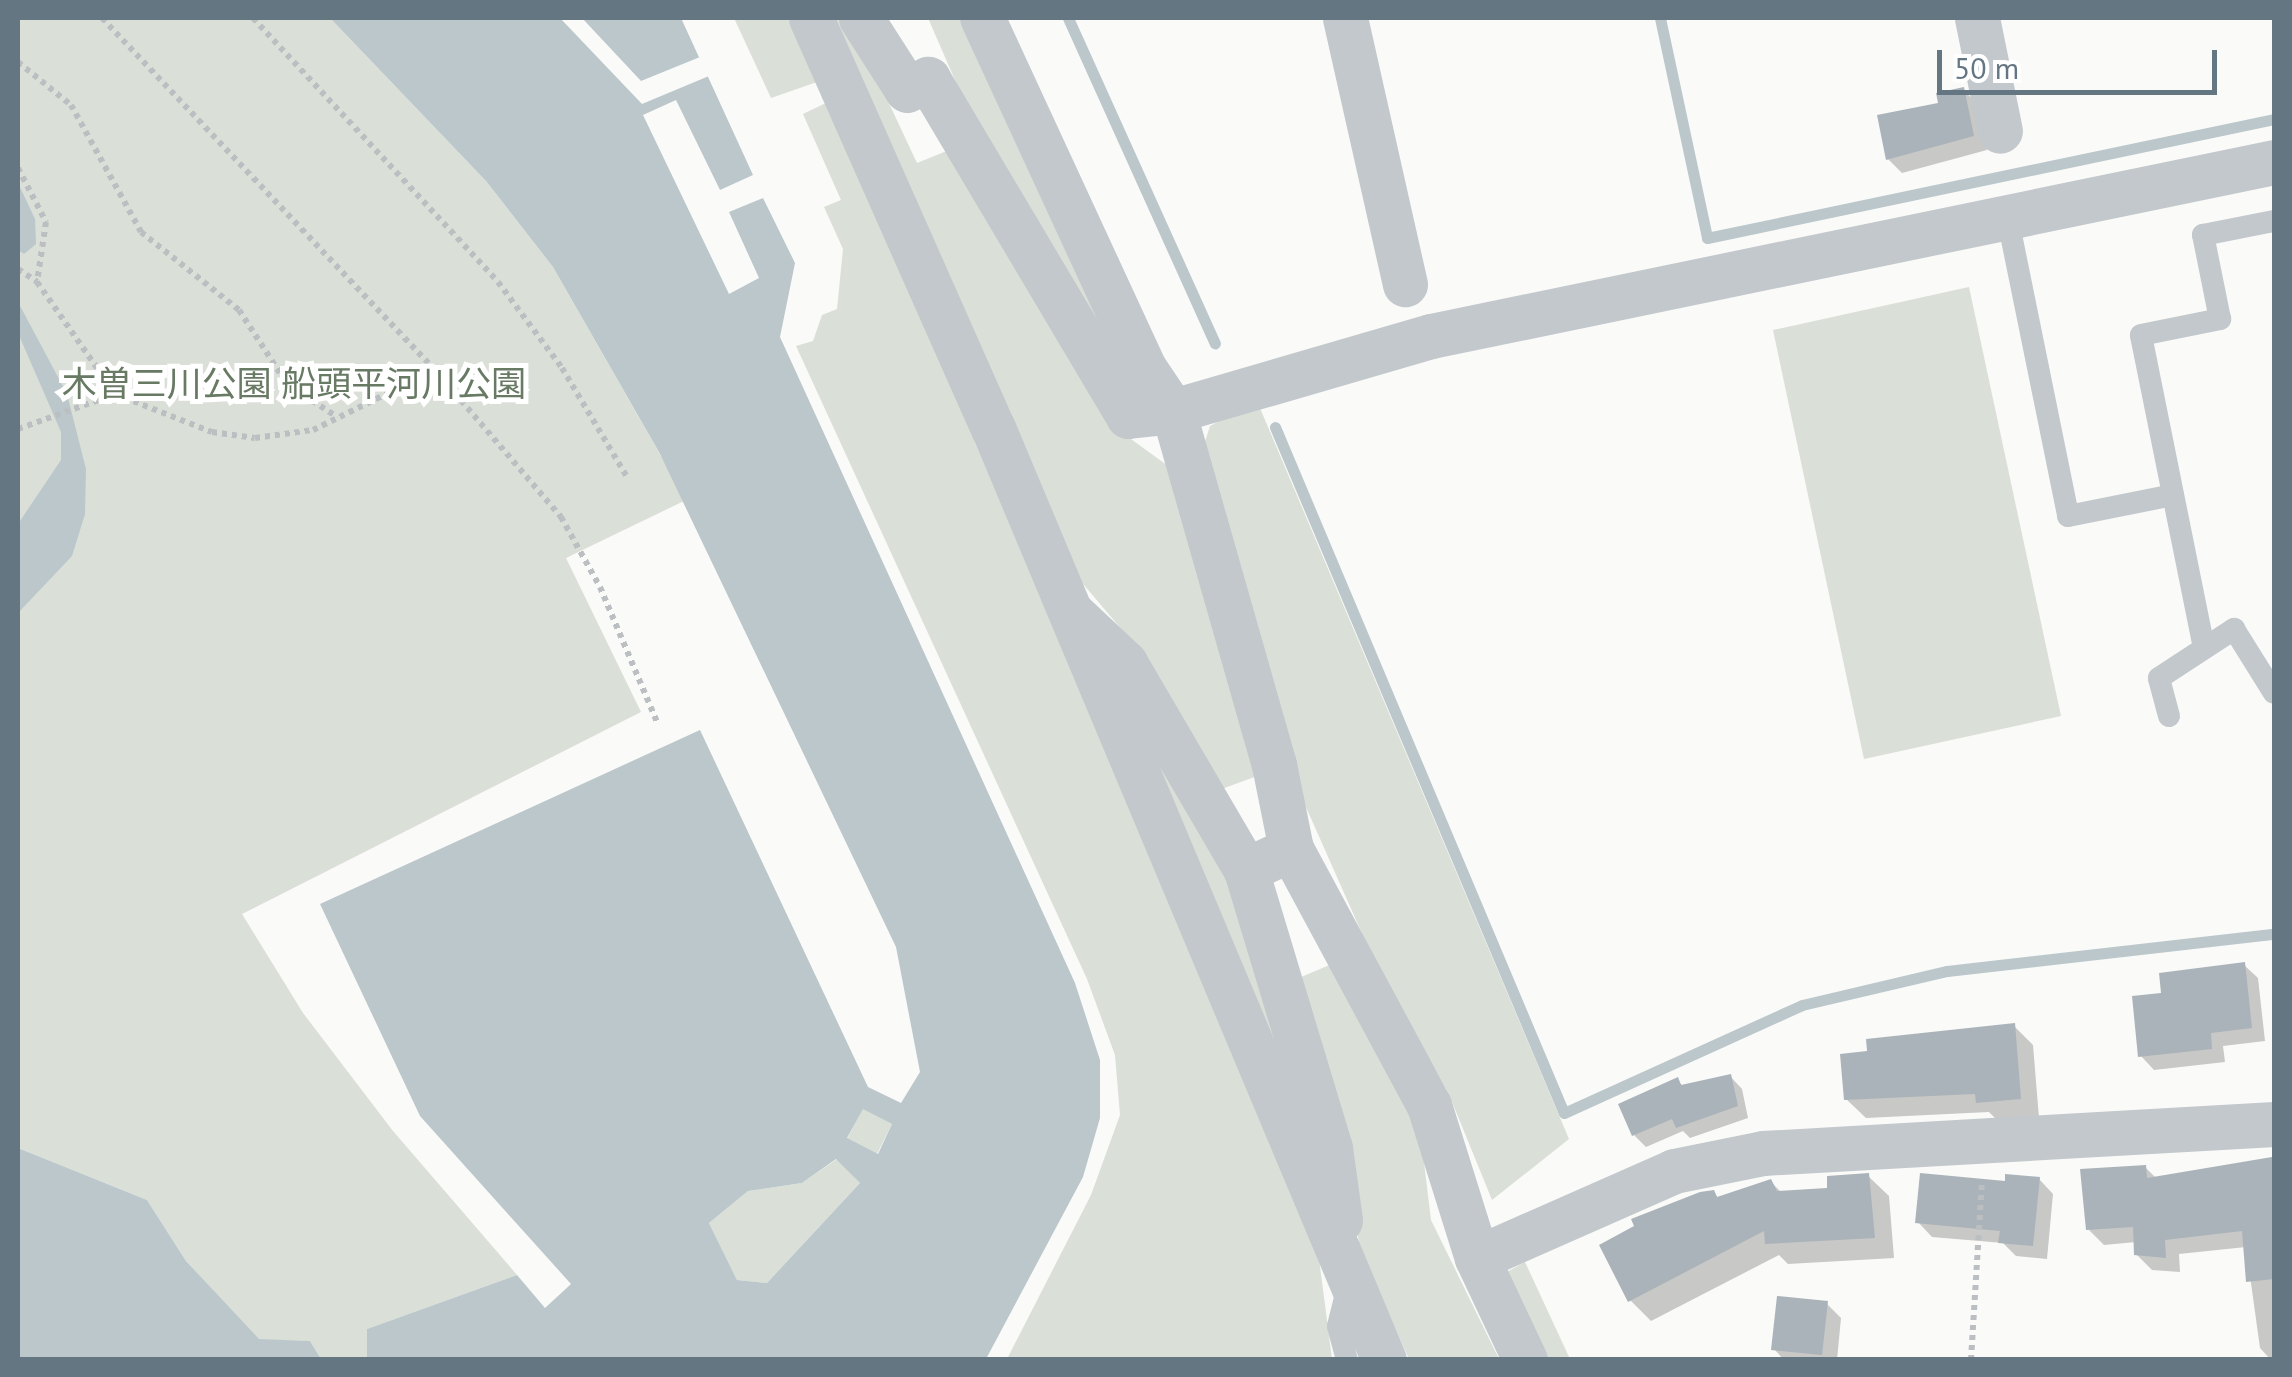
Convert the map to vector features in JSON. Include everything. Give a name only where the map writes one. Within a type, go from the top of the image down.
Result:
[{"type":"street","points":[[811,18],[1072,613],[1349,1284],[1384,1360]]},
{"type":"street","points":[[861,18],[906,90],[928,79],[1128,416],[1173,411],[1431,336],[2274,162]]},
{"type":"street","points":[[982,18],[1144,368],[1173,411],[1274,765],[1291,849],[1429,1105],[1477,1258],[1525,1360]]},
{"type":"street","points":[[1344,18],[1405,284]]},
{"type":"street","points":[[1977,18],[2000,131]]},
{"type":"street","points":[[1072,613],[1125,663],[1246,870],[1330,1148],[1349,1284]]},
{"type":"street","points":[[1246,870],[1291,849]]},
{"type":"street","points":[[1477,1258],[1674,1171],[1763,1153],[2274,1124]]},
{"type":"lane","points":[[2008,215],[2068,516],[2173,495]]},
{"type":"lane","points":[[2204,648],[2141,335],[2220,319],[2203,235],[2274,221]]},
{"type":"lane","points":[[2168,716],[2159,678],[2234,629],[2274,693]]},
{"type":"lane","points":[[1347,1360],[1338,1326],[1349,1284]]},
{"type":"path","points":[[102,18],[435,370],[562,518],[600,587],[658,724]]},
{"type":"path","points":[[253,18],[498,282],[562,368],[627,476]]},
{"type":"path","points":[[18,62],[71,105],[141,232],[239,310],[286,384],[338,417]]},
{"type":"path","points":[[18,168],[46,222],[37,282]]},
{"type":"path","points":[[18,269],[37,282],[115,394],[212,432],[255,438],[313,430],[435,370]]},
{"type":"path","points":[[18,429],[115,394]]},
{"type":"path","points":[[1971,1360],[1984,1141]]},
{"type":"green space","name":"木曽三川公園 船頭平河川公園","points":[[18,18],[330,18],[486,181],[553,267],[686,500],[566,558],[641,712],[242,914],[303,1013],[393,1131],[517,1275],[367,1329],[367,1359],[321,1359],[310,1341],[259,1340],[186,1261],[147,1200],[18,1148]]},
{"type":"green space","points":[[734,18],[791,18],[820,81],[771,98]]},
{"type":"green space","points":[[827,18],[849,18],[917,163],[959,146],[1124,434],[1175,471],[1260,775],[1219,790],[1139,650],[1073,572]]},
{"type":"green space","points":[[928,18],[969,18],[1146,402],[985,149]]},
{"type":"green space","points":[[830,101],[1318,1251],[1332,1359],[1007,1359],[1091,1195],[1120,1115],[1115,1055],[1087,979],[796,346],[813,341],[822,315],[837,309],[843,249],[824,207],[841,200],[803,114]]},
{"type":"green space","points":[[1969,287],[2061,716],[1864,759],[1773,330]]},
{"type":"green space","points":[[1257,401],[1569,1139],[1492,1200],[1448,1092],[1376,965],[1286,762],[1202,451],[1210,426]]},
{"type":"green space","points":[[1122,688],[1232,888],[1314,1153]]},
{"type":"green space","points":[[1339,961],[1417,1104],[1431,1220],[1499,1359],[1409,1359],[1360,1250],[1344,1143],[1294,980]]},
{"type":"green space","points":[[863,1108],[892,1124],[877,1154],[847,1139]]},
{"type":"green space","points":[[837,1159],[860,1183],[767,1283],[737,1280],[709,1223],[748,1191],[802,1183]]},
{"type":"green space","points":[[1525,1262],[1570,1359],[1541,1359],[1503,1274]]},
{"type":"shaded area","points":[[330,18],[681,18],[753,175],[720,190],[676,100],[643,115],[729,294],[759,278],[729,212],[763,198],[795,263],[780,337],[1075,983],[1100,1060],[1100,1118],[1083,1177],[986,1359],[367,1359],[367,1329],[517,1275],[545,1308],[571,1284],[420,1116],[320,904],[700,730],[868,1087],[901,1103],[920,1072],[896,947],[660,454],[553,267],[486,181]],"holes":[[[863,1109],[892,1124],[878,1154],[847,1138]],[[836,1159],[860,1183],[767,1283],[737,1280],[709,1223],[748,1191],[802,1183]]]},
{"type":"shaded area","points":[[18,183],[35,219],[36,244],[24,254],[18,250]]},
{"type":"shaded area","points":[[18,302],[67,394],[86,469],[85,514],[72,556],[18,613],[18,524],[61,460],[61,432],[18,333]]},
{"type":"shaded area","points":[[18,1148],[147,1200],[186,1261],[259,1339],[310,1341],[321,1359],[18,1359]]},
{"type":"pier","points":[[560,18],[582,18],[641,81],[700,57],[709,76],[642,104]]},
{"type":"building","points":[[1964,87],[1974,136],[1886,160],[1877,115],[1938,103],[1936,93]]},
{"type":"building","points":[[2245,962],[2252,1028],[2211,1033],[2212,1049],[2138,1057],[2132,996],[2161,993],[2159,973]]},
{"type":"building","points":[[2015,1023],[2021,1099],[1976,1103],[1975,1094],[1844,1100],[1840,1054],[1867,1051],[1866,1039]]},
{"type":"building","points":[[1731,1074],[1738,1106],[1676,1128],[1672,1119],[1632,1136],[1618,1104],[1678,1077],[1681,1085]]},
{"type":"building","points":[[2272,1157],[2274,1279],[2246,1282],[2242,1231],[2165,1240],[2166,1258],[2134,1255],[2133,1227],[2086,1230],[2080,1169],[2146,1165],[2147,1178]]},
{"type":"building","points":[[1869,1173],[1875,1238],[1765,1244],[1764,1231],[1628,1302],[1599,1245],[1634,1226],[1631,1219],[1700,1192],[1714,1190],[1717,1197],[1771,1179],[1777,1191],[1827,1188],[1827,1176]]},
{"type":"building","points":[[1920,1173],[2005,1181],[2005,1174],[2040,1177],[2033,1246],[1998,1243],[2000,1231],[1915,1223]]},
{"type":"building","points":[[1777,1296],[1828,1301],[1822,1355],[1771,1350]]},
{"type":"waterway","points":[[1068,18],[1215,343]]},
{"type":"waterway","points":[[1660,18],[1707,238],[2274,119]]},
{"type":"waterway","points":[[1275,427],[1564,1113],[1802,1005],[1947,971],[2274,934]]}]
